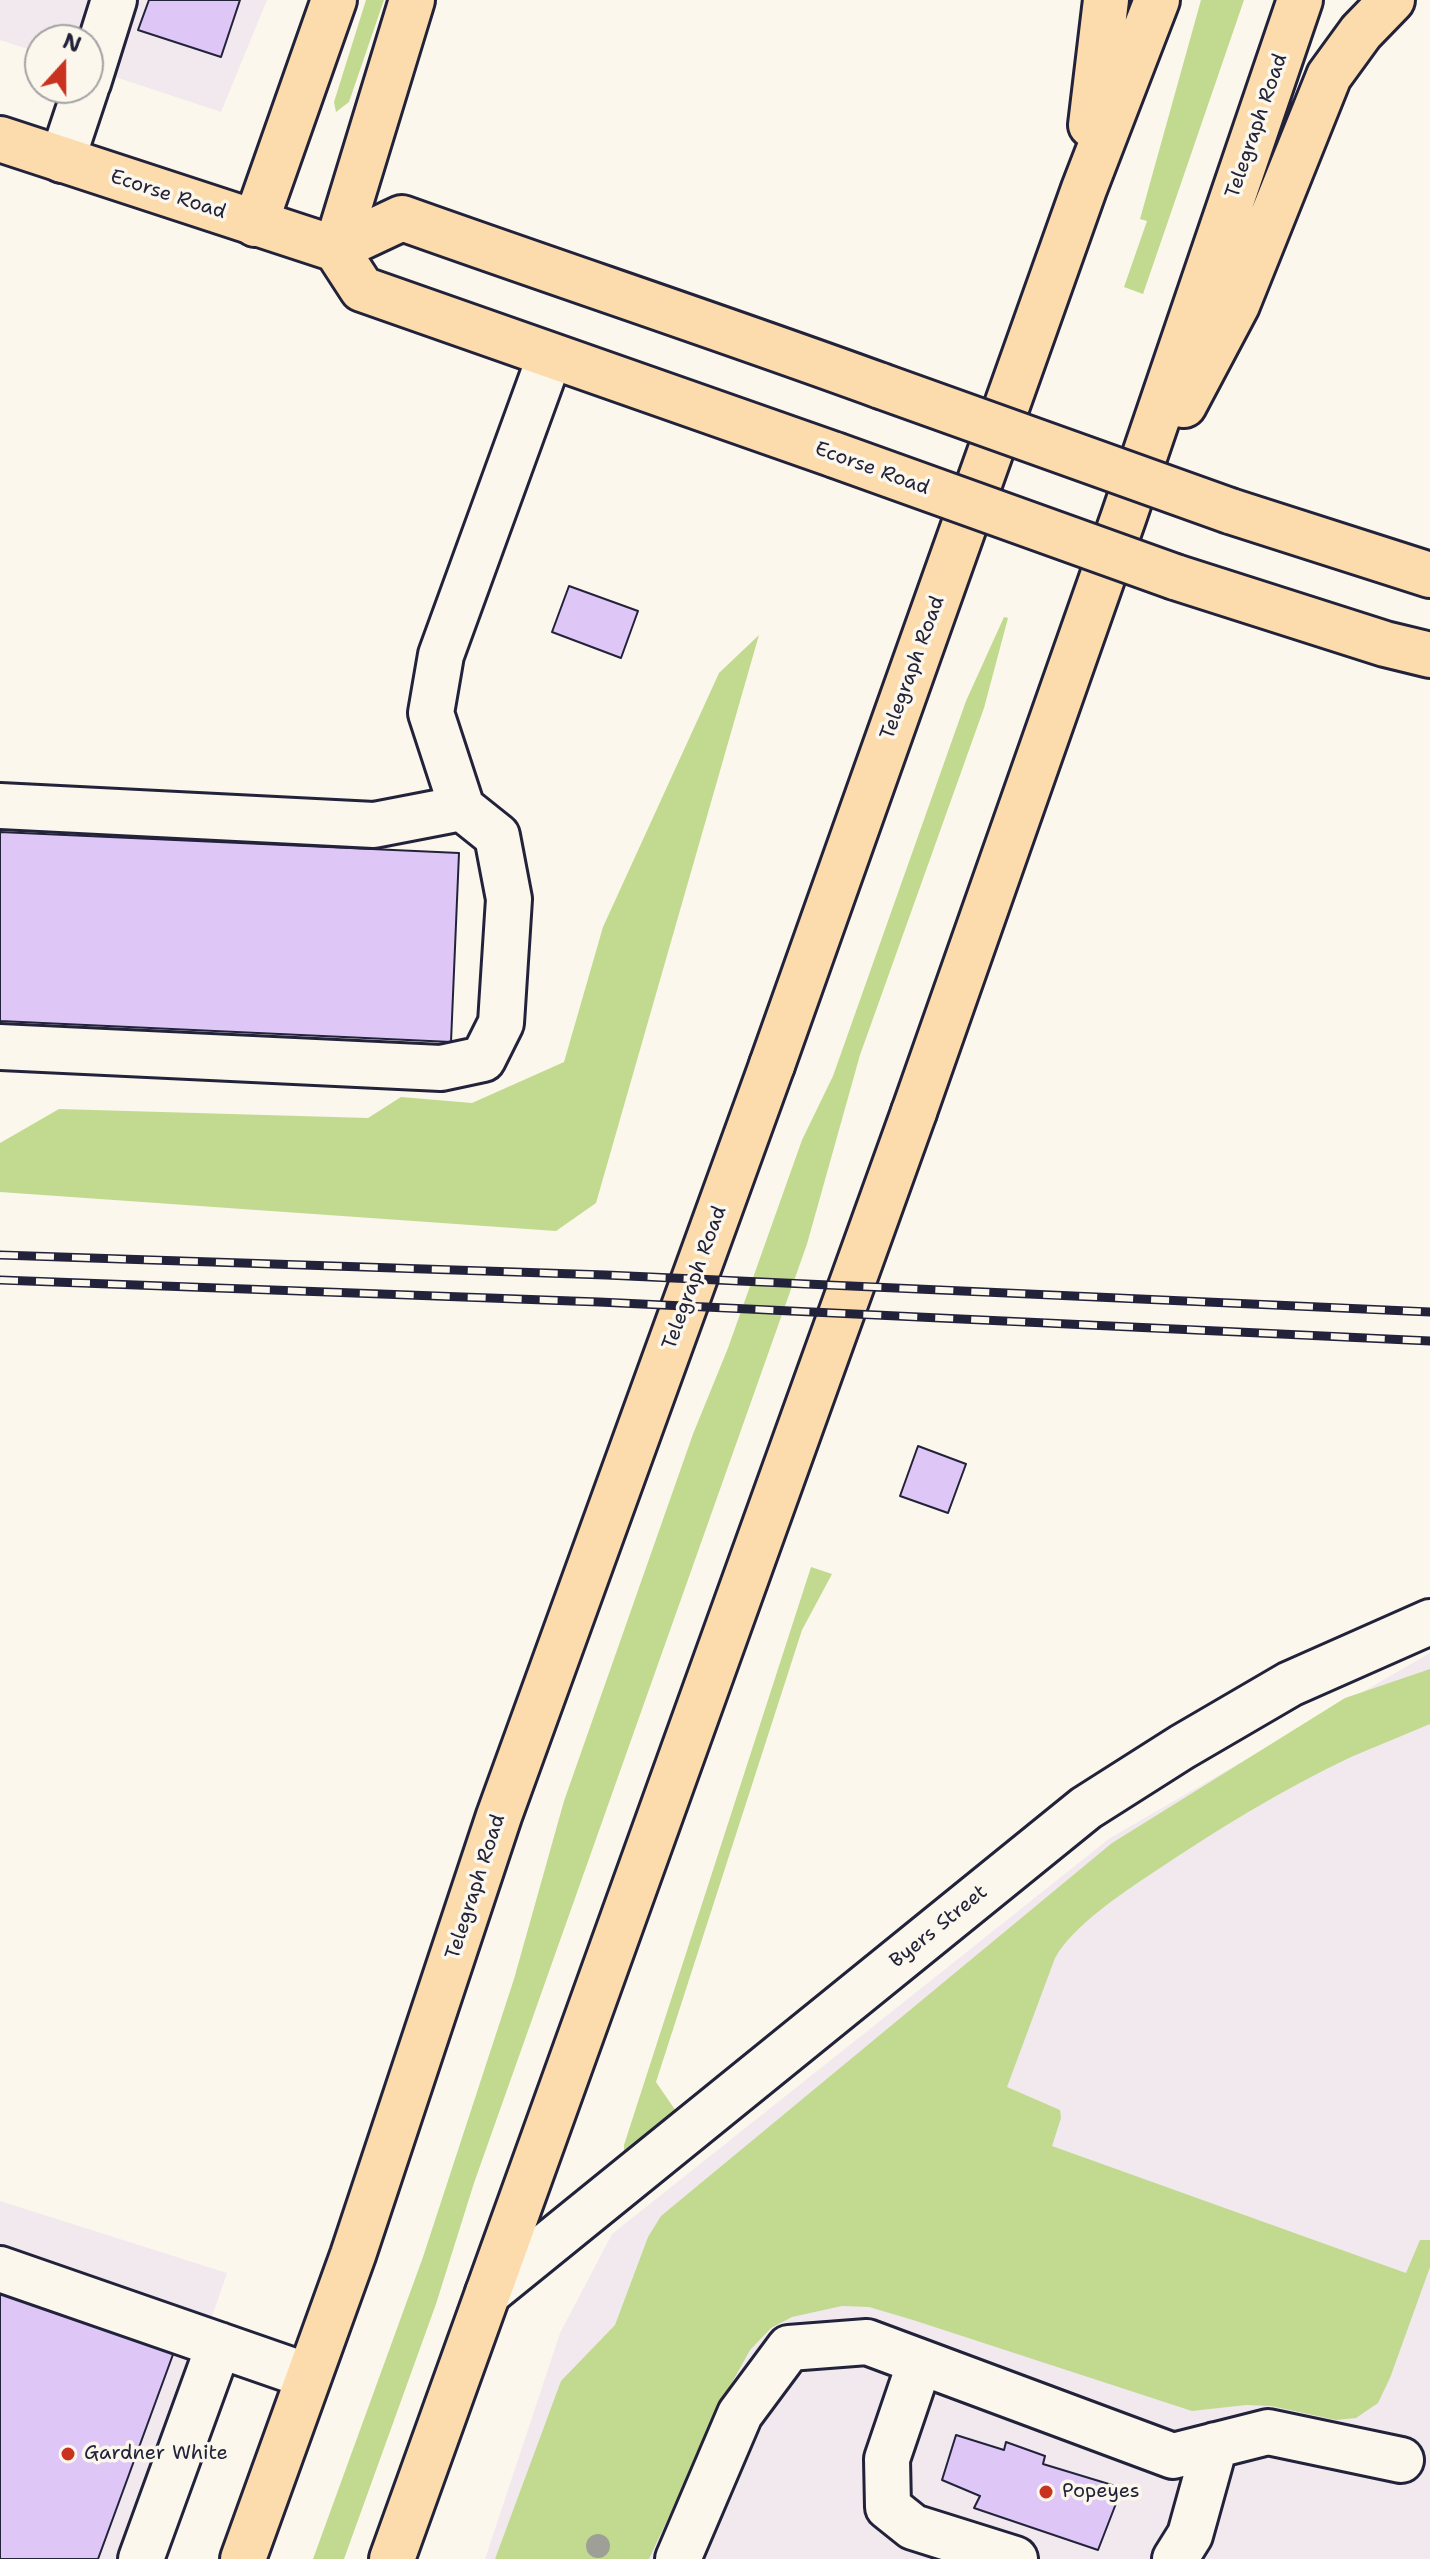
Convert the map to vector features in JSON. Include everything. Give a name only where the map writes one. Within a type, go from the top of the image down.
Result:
[{"type":"main road","points":[[255,224],[334,0]]},
{"type":"main road","points":[[336,249],[412,0]]},
{"type":"main road","points":[[1084,189],[1106,0]]},
{"type":"main road","name":"Telegraph Road","points":[[243,2559],[353,2255],[499,1816],[772,1065],[1084,189],[1157,0]]},
{"type":"main road","name":"Telegraph Road","points":[[392,2559],[914,1112],[1124,516],[1300,0]]},
{"type":"main road","points":[[1124,516],[1237,305],[1329,76],[1361,32],[1392,0]]},
{"type":"main road","name":"Ecorse Road","points":[[0,139],[336,249],[362,289],[1175,577],[1385,644],[1430,655]]},
{"type":"main road","points":[[336,249],[402,218],[590,286],[734,332],[1230,511],[1430,575]]},
{"type":"street","points":[[104,31],[114,0]]},
{"type":"street","points":[[62,160],[81,104]]},
{"type":"street","points":[[0,1047],[441,1068],[483,1059],[501,1023],[509,899],[497,836],[462,808],[431,713],[441,655],[550,356]]},
{"type":"street","points":[[0,806],[374,825],[462,808]]},
{"type":"street","name":"Byers Street","points":[[488,2293],[1086,1808],[1290,1684],[1430,1622]]},
{"type":"street","points":[[0,2269],[308,2376]]},
{"type":"street","points":[[678,2559],[740,2414],[789,2348],[867,2342],[1173,2456],[1268,2432],[1401,2460]]},
{"type":"street","points":[[141,2559],[219,2345]]},
{"type":"street","points":[[920,2362],[887,2459],[888,2507],[913,2527],[1015,2559]]},
{"type":"street","points":[[1175,2559],[1190,2535],[1215,2445]]},
{"type":"shaded area","points":[[0,0],[267,0],[221,112],[104,73],[104,24],[24,24],[24,48],[0,40]]},
{"type":"shaded area","points":[[1430,1653],[1430,2559],[485,2559],[560,2333],[612,2234],[1110,1838]]},
{"type":"shaded area","points":[[0,2201],[227,2273],[128,2559],[0,2559]]},
{"type":"green space","points":[[366,0],[384,0],[349,102],[336,112],[334,102]]},
{"type":"green space","points":[[1201,0],[1244,0],[1143,294],[1124,287],[1147,221],[1140,219]]},
{"type":"green space","points":[[1004,617],[1008,618],[984,708],[860,1055],[807,1244],[474,2183],[436,2304],[344,2559],[313,2559],[423,2257],[514,1979],[564,1801],[693,1434],[728,1348],[802,1140],[833,1076],[966,701]]},
{"type":"green space","points":[[759,635],[596,1203],[556,1231],[0,1192],[0,1143],[59,1109],[368,1118],[401,1097],[472,1103],[564,1062],[603,927],[719,673]]},
{"type":"green space","points":[[811,1567],[832,1574],[802,1630],[656,2082],[678,2114],[629,2155],[624,2151],[624,2145]]},
{"type":"green space","points":[[1430,1669],[1430,1724],[1351,1757],[1249,1812],[1126,1891],[1073,1934],[1055,1958],[1007,2087],[1060,2110],[1061,2118],[1052,2146],[1406,2273],[1420,2240],[1430,2240],[1430,2267],[1378,2403],[1356,2418],[1336,2420],[1271,2406],[1246,2405],[1192,2411],[913,2320],[869,2307],[842,2306],[792,2317],[771,2328],[750,2350],[649,2559],[495,2559],[561,2381],[615,2325],[648,2237],[661,2216],[1112,1843],[1345,1698]]},
{"type":"building","points":[[149,0],[240,0],[221,57],[138,30]]},
{"type":"building","points":[[569,586],[638,611],[621,658],[552,632]]},
{"type":"building","points":[[0,832],[459,853],[451,1042],[0,1021]]},
{"type":"building","points":[[918,1446],[966,1464],[948,1513],[900,1496]]},
{"type":"building","name":"Gardner White","points":[[0,2284],[175,2349],[98,2559],[0,2559]]},
{"type":"building","name":"Popeyes","points":[[956,2435],[1004,2450],[1006,2442],[1045,2456],[1043,2464],[1122,2488],[1098,2550],[974,2508],[980,2496],[942,2480]]},
{"type":"railway","points":[[0,1255],[606,1275],[1430,1312]]},
{"type":"railway","points":[[0,1280],[599,1302],[1430,1341]]},
{"type":"place","name":"Gardner White","points":[[68,2454]]},
{"type":"place","name":"Popeyes","points":[[1046,2492]]}]
